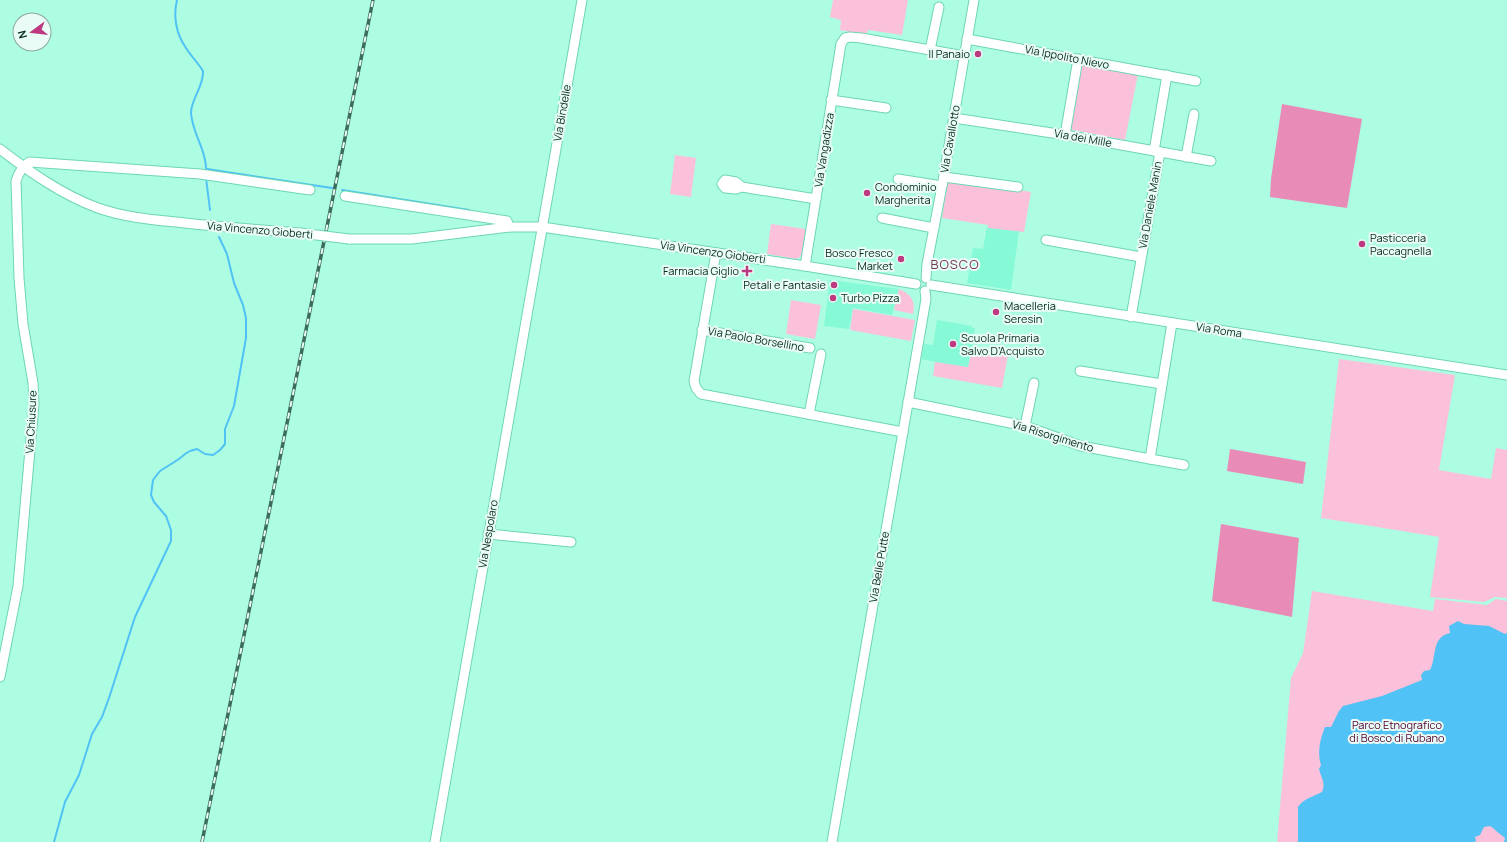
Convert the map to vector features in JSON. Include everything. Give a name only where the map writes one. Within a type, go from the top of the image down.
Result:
[{"type":"street","name":"Via Bindelle","points":[[542,227],[582,0]]},
{"type":"street","name":"Via Cavallotto","points":[[927,285],[927,264],[944,176],[974,0]]},
{"type":"street","points":[[930,50],[939,7]]},
{"type":"street","name":"Via Vangadizza","points":[[805,266],[841,44],[845,38],[850,37],[964,56]]},
{"type":"street","name":"Via Ippolito Nievo","points":[[967,40],[1196,81]]},
{"type":"street","points":[[1065,135],[1078,59]]},
{"type":"street","points":[[1157,151],[1167,76]]},
{"type":"street","name":"Via Vangadizza","points":[[832,100],[886,108]]},
{"type":"street","points":[[1186,157],[1194,114]]},
{"type":"street","name":"Via dei Mille","points":[[954,118],[1065,135],[1211,162]]},
{"type":"street","name":"Via Vincenzo Gioberti","points":[[0,149],[24,167],[66,194],[99,208],[124,215],[349,239],[412,239],[509,227],[542,227],[916,284],[920,278],[927,285]]},
{"type":"street","name":"Via Daniele Manin","points":[[1131,317],[1157,151]]},
{"type":"street","points":[[24,167],[26,163],[30,162],[200,174],[310,190]]},
{"type":"street","name":"Via Chiusure","points":[[0,678],[18,586],[34,404],[33,383],[22,324],[19,278],[16,181],[17,176],[24,167]]},
{"type":"street","points":[[944,176],[1018,187]]},
{"type":"street","points":[[898,179],[942,186]]},
{"type":"street","name":"Via Vangadizza","points":[[742,187],[816,199]]},
{"type":"street","name":"Via Vincenzo Gioberti","points":[[345,196],[507,221],[509,227]]},
{"type":"street","points":[[882,218],[934,228]]},
{"type":"street","name":"Via Nespolaro","points":[[435,842],[542,227]]},
{"type":"street","name":"Via Daniele Manin","points":[[1046,240],[1141,257]]},
{"type":"street","points":[[716,254],[694,381],[696,388],[701,394],[903,432]]},
{"type":"street","name":"Via Roma","points":[[927,285],[1507,375]]},
{"type":"street","name":"Via Belle Putte","points":[[832,842],[927,285]]},
{"type":"street","points":[[1150,459],[1172,323]]},
{"type":"street","name":"Via Paolo Borsellino","points":[[702,330],[810,348]]},
{"type":"street","points":[[809,414],[821,354]]},
{"type":"street","points":[[1080,371],[1162,384]]},
{"type":"street","points":[[1025,426],[1034,383]]},
{"type":"street","name":"Via Risorgimento","points":[[908,402],[1025,426],[1081,446],[1184,465]]},
{"type":"street","points":[[488,534],[571,542]]},
{"type":"shaded area","points":[[1282,104],[1362,119],[1347,208],[1270,197],[1271,179]]},
{"type":"shaded area","points":[[987,227],[1019,231],[1011,290],[967,283],[973,248],[983,249]]},
{"type":"shaded area","points":[[830,280],[899,289],[892,315],[853,308],[849,329],[824,326]]},
{"type":"shaded area","name":"Scuola Primaria Salvo D’Acquisto","points":[[937,320],[972,326],[972,328],[975,328],[968,368],[921,359],[924,344],[933,345]]},
{"type":"shaded area","points":[[1230,449],[1306,462],[1303,484],[1227,471]]},
{"type":"shaded area","points":[[1221,524],[1299,538],[1292,617],[1212,601]]},
{"type":"green space","points":[[833,0],[908,0],[902,35],[868,30],[866,35],[840,30],[841,20],[830,17]]},
{"type":"green space","points":[[1084,64],[1138,74],[1125,140],[1071,129],[1079,68]]},
{"type":"green space","points":[[675,155],[696,158],[691,197],[670,194]]},
{"type":"green space","points":[[948,180],[1031,192],[1024,232],[988,228],[988,225],[942,218]]},
{"type":"green space","points":[[771,224],[806,229],[800,257],[796,259],[767,254]]},
{"type":"green space","points":[[899,289],[907,293],[912,298],[914,305],[913,314],[894,310]]},
{"type":"green space","points":[[791,300],[821,305],[815,339],[786,334]]},
{"type":"green space","points":[[853,309],[915,320],[911,341],[850,330]]},
{"type":"green space","points":[[972,349],[1008,355],[1002,388],[933,376],[935,362],[968,367]]},
{"type":"green space","points":[[1339,359],[1455,375],[1439,470],[1491,479],[1496,448],[1507,450],[1507,598],[1495,597],[1484,602],[1430,597],[1439,537],[1321,518]]},
{"type":"green space","name":"Parco Etnografico di Bosco di Rubano","points":[[1312,591],[1433,611],[1435,599],[1487,605],[1496,599],[1507,601],[1507,842],[1277,842],[1291,678],[1303,653]]},
{"type":"water","name":"Parco Etnografico di Bosco di Rubano","points":[[1458,621],[1464,624],[1489,626],[1505,634],[1507,633],[1507,842],[1504,842],[1505,838],[1490,826],[1484,827],[1480,835],[1475,837],[1476,841],[1474,842],[1298,842],[1298,807],[1306,800],[1322,792],[1323,789],[1319,769],[1321,765],[1319,750],[1320,741],[1325,727],[1331,727],[1343,706],[1382,696],[1422,680],[1421,675],[1424,671],[1430,670],[1437,643],[1444,635],[1450,633],[1449,626]]},
{"type":"waterway","points":[[177,0],[175,19],[180,37],[188,51],[203,71],[202,82],[193,103],[191,113],[194,128],[204,156],[206,171]]},
{"type":"waterway","points":[[207,169],[332,188]]},
{"type":"waterway","points":[[206,178],[210,210]]},
{"type":"waterway","points":[[342,190],[469,210]]},
{"type":"waterway","points":[[54,842],[65,802],[79,775],[92,734],[102,717],[135,617],[171,541],[171,530],[166,516],[154,502],[151,495],[153,480],[160,471],[190,451],[197,449],[205,454],[213,455],[225,444],[225,429],[234,406],[246,338],[246,318],[243,305],[234,283],[227,254],[219,237]]},
{"type":"railway","points":[[202,842],[373,0]]},
{"type":"place","name":"Il Panaio","points":[[978,54]]},
{"type":"place","name":"Condominio Margherita","points":[[867,193]]},
{"type":"place","name":"Pasticceria Paccagnella","points":[[1362,244]]},
{"type":"place","name":"Bosco Fresco Market","points":[[901,259]]},
{"type":"place","name":"Farmacia Giglio","points":[[747,271]]},
{"type":"place","name":"Petali e Fantasie","points":[[834,285]]},
{"type":"place","name":"Turbo Pizza","points":[[833,298]]},
{"type":"place","name":"Macelleria Seresin","points":[[996,312]]},
{"type":"place","name":"Scuola Primaria Salvo D’Acquisto","points":[[953,344]]},
{"type":"district","name":"BOSCO","points":[[955,264]]}]
